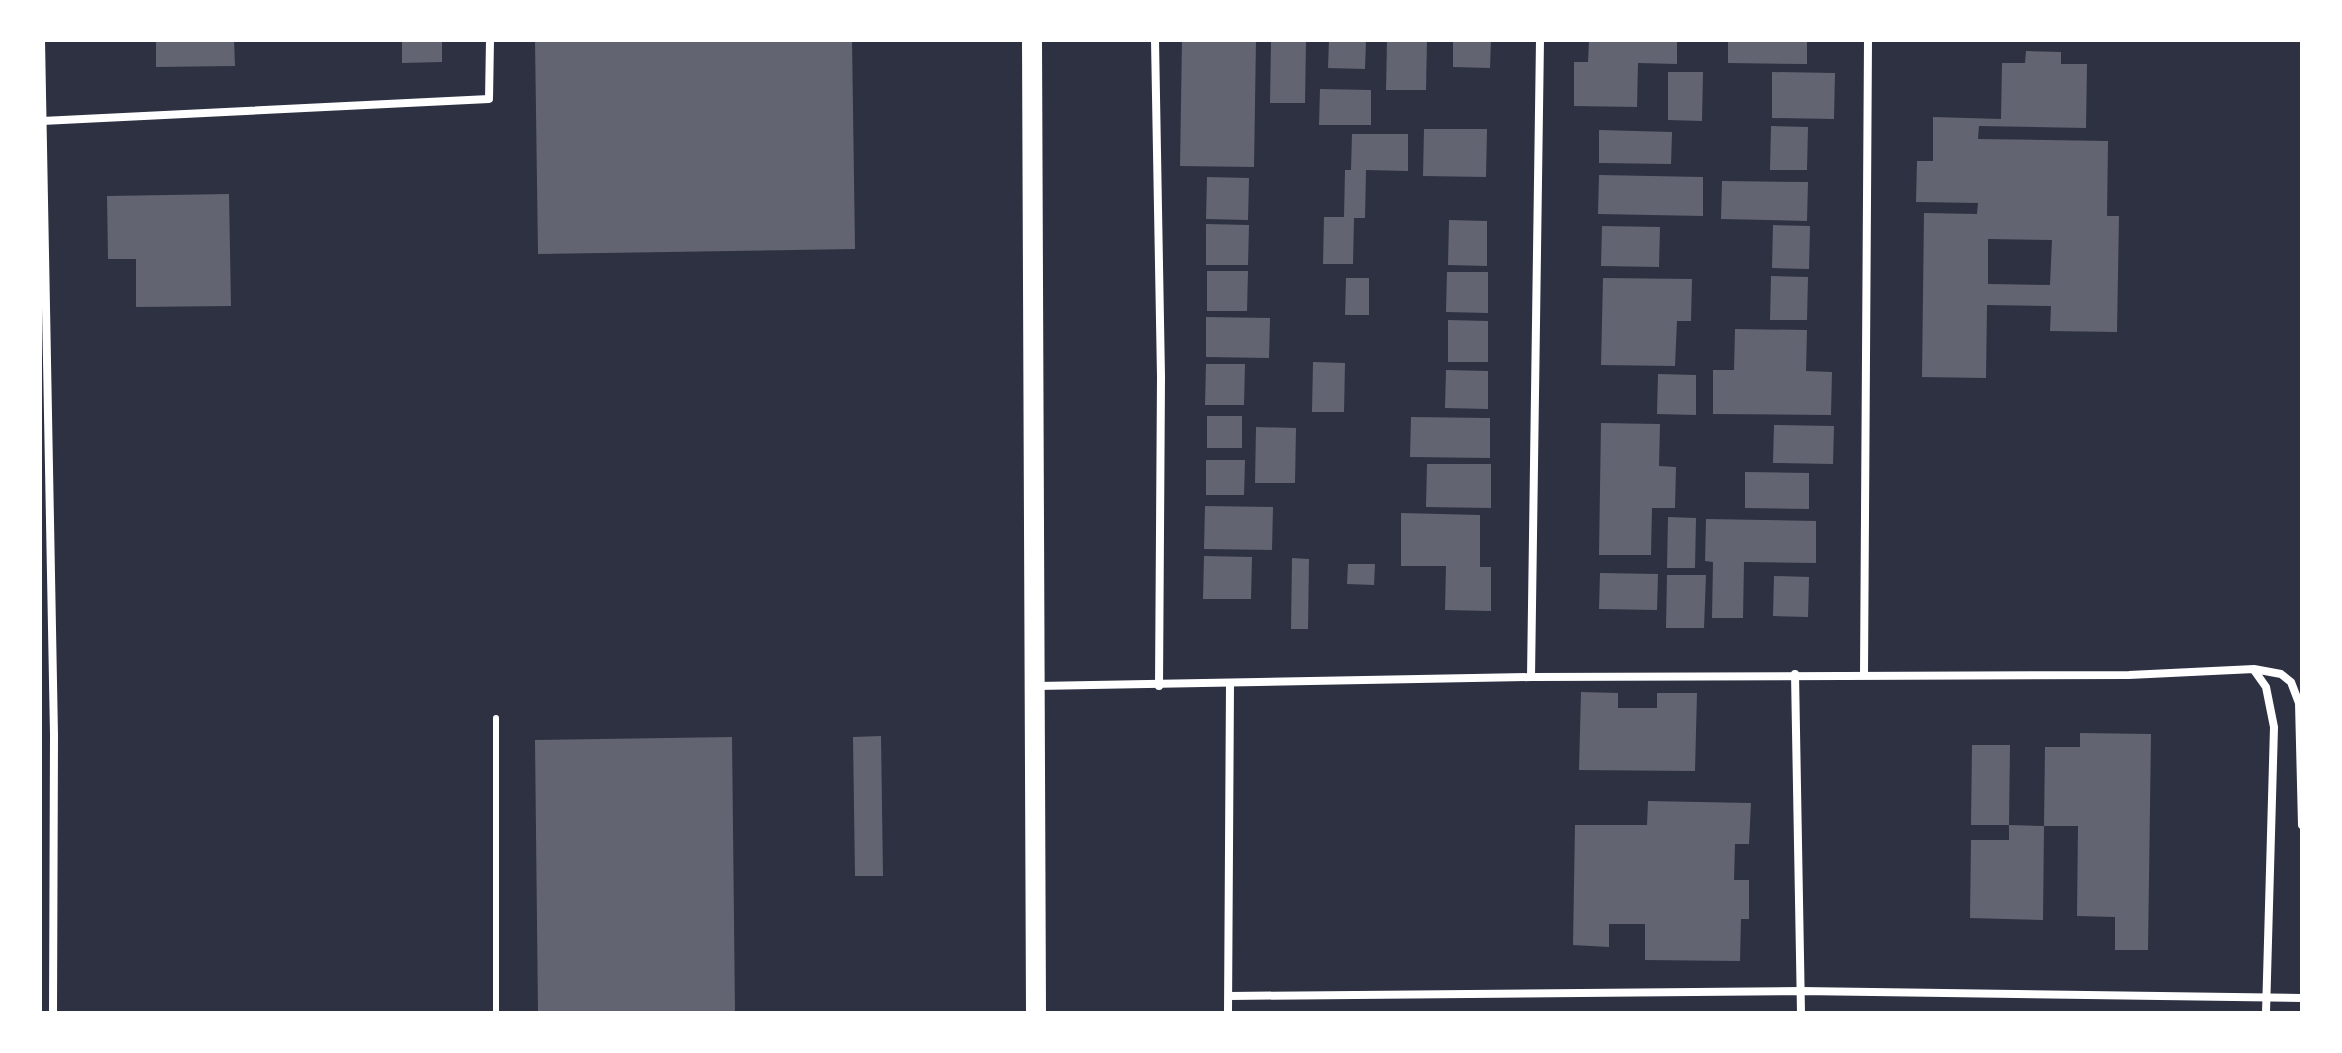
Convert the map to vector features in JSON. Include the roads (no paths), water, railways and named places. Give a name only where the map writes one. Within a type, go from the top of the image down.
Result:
[{"type":"main road","points":[[1032,40],[1036,1013]]},
{"type":"street","points":[[41,40],[54,735],[53,1013]]},
{"type":"street","points":[[42,121],[489,99],[490,40]]},
{"type":"street","points":[[1155,40],[1161,377],[1159,686]]},
{"type":"street","points":[[1531,677],[1540,40]]},
{"type":"street","points":[[1864,674],[1868,40]]},
{"type":"street","points":[[1036,686],[1795,674],[2129,675],[2254,669],[2281,674],[2296,692],[2302,825]]},
{"type":"street","points":[[2254,669],[2266,687],[2274,727],[2266,1013]]},
{"type":"street","points":[[1795,674],[1801,1013]]},
{"type":"street","points":[[1228,1013],[1230,684]]},
{"type":"street","points":[[1229,996],[1801,991],[2302,998]]},
{"type":"lane","points":[[496,718],[496,1013]]}]
